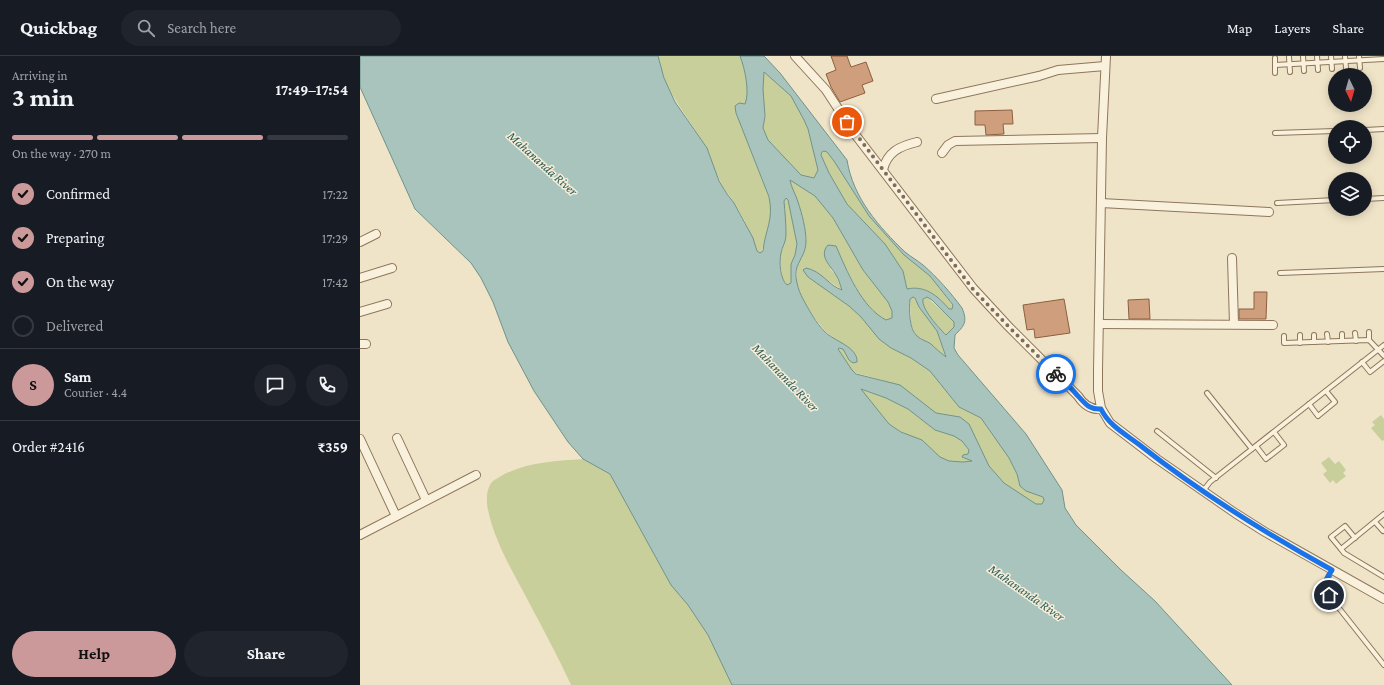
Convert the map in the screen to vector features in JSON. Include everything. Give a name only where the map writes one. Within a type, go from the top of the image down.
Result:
[{"type":"street","points":[[795,56],[826,90],[854,133],[972,288],[1078,396],[1083,403],[1096,410],[1101,409]]},
{"type":"street","points":[[1106,56],[1102,138],[1098,391],[1101,409],[1110,423],[1157,459],[1203,491],[1265,532],[1384,599]]},
{"type":"street","points":[[936,99],[1039,76],[1058,70],[1106,66]]},
{"type":"street","points":[[942,153],[948,145],[955,141],[1102,138]]},
{"type":"street","points":[[883,170],[890,154],[904,146],[917,142]]},
{"type":"street","points":[[1102,203],[1269,212]]},
{"type":"street","points":[[360,242],[376,234]]},
{"type":"street","points":[[1232,258],[1234,324]]},
{"type":"street","points":[[360,278],[392,268]]},
{"type":"street","points":[[360,312],[387,304]]},
{"type":"street","points":[[1099,324],[1273,325]]},
{"type":"street","points":[[397,438],[426,500]]},
{"type":"street","points":[[360,439],[396,516]]},
{"type":"street","points":[[360,535],[476,475]]},
{"type":"lane","points":[[1303,56],[1304,71]]},
{"type":"lane","points":[[1317,56],[1318,70]]},
{"type":"lane","points":[[1331,56],[1332,68]]},
{"type":"lane","points":[[1345,56],[1346,68]]},
{"type":"lane","points":[[1289,57],[1290,72]]},
{"type":"lane","points":[[1275,58],[1276,73]]},
{"type":"lane","points":[[1359,58],[1360,68]]},
{"type":"lane","points":[[1275,65],[1345,61],[1359,58],[1384,59]]},
{"type":"lane","points":[[1372,130],[1384,129]]},
{"type":"lane","points":[[1275,133],[1328,131]]},
{"type":"lane","points":[[1372,199],[1384,198]]},
{"type":"lane","points":[[1277,203],[1328,200]]},
{"type":"lane","points":[[1280,273],[1384,270]]},
{"type":"lane","points":[[1369,332],[1369,340]]},
{"type":"lane","points":[[1355,333],[1356,340]]},
{"type":"lane","points":[[1327,334],[1328,342]]},
{"type":"lane","points":[[1342,334],[1342,341]]},
{"type":"lane","points":[[1300,335],[1300,343]]},
{"type":"lane","points":[[1314,335],[1314,342]]},
{"type":"lane","points":[[1284,336],[1284,343],[1369,340],[1384,356]]},
{"type":"lane","points":[[1203,491],[1216,478],[1384,344]]},
{"type":"lane","points":[[1362,362],[1370,372],[1384,361]]},
{"type":"lane","points":[[1308,404],[1318,416],[1335,402],[1326,391]]},
{"type":"lane","points":[[1207,393],[1254,448],[1266,459],[1284,445],[1274,432]]},
{"type":"lane","points":[[1157,431],[1216,478]]},
{"type":"lane","points":[[1341,549],[1384,514]]},
{"type":"lane","points":[[1375,522],[1383,531]]},
{"type":"lane","points":[[1355,538],[1345,526],[1331,537],[1344,553],[1384,577]]},
{"type":"lane","points":[[1332,570],[1325,583],[1327,593],[1384,665]]},
{"type":"green space","points":[[658,56],[740,56],[744,67],[747,99],[746,104],[743,104],[736,113],[769,198],[771,208],[771,221],[761,253],[757,251],[745,221],[716,173],[706,147],[672,93],[661,69]]},
{"type":"green space","points":[[764,71],[791,96],[804,120],[808,129],[818,170],[814,179],[801,175],[768,140],[763,128],[765,116],[763,89]]},
{"type":"green space","points":[[824,151],[827,152],[834,161],[869,216],[904,255],[930,276],[953,306],[952,309],[949,309],[936,296],[925,290],[920,288],[907,289],[903,271],[885,244],[847,204],[829,173],[821,155]]},
{"type":"green space","points":[[789,179],[815,196],[833,218],[863,270],[888,302],[892,311],[892,318],[886,320],[871,309],[860,294],[842,261],[830,269],[836,275],[842,290],[811,269],[808,277],[849,306],[891,348],[911,358],[930,371],[959,407],[981,418],[1009,458],[1017,474],[1020,486],[1043,497],[1044,500],[1042,504],[1036,505],[1004,483],[989,466],[969,424],[960,417],[936,413],[925,406],[912,394],[882,380],[856,373],[852,370],[838,348],[843,349],[849,360],[854,363],[841,344],[825,331],[813,316],[802,298],[797,286],[797,267],[806,243],[806,235],[798,203]]},
{"type":"green space","points":[[786,198],[788,200],[797,244],[795,255],[791,264],[791,283],[789,285],[787,285],[782,278],[780,256],[786,234],[784,201]]},
{"type":"green space","points":[[913,297],[937,331],[946,358],[932,345],[916,336],[911,323],[910,299]]},
{"type":"green space","points":[[927,297],[954,322],[954,327],[946,335],[931,318],[925,308],[923,299]]},
{"type":"green space","points":[[860,389],[886,398],[908,409],[935,430],[954,436],[962,441],[969,450],[968,454],[963,455],[962,457],[973,461],[949,461],[940,457],[922,440],[907,435],[889,424]]},
{"type":"green space","points":[[1381,415],[1384,419],[1384,440],[1382,441],[1371,428],[1375,425],[1372,422]]},
{"type":"green space","points":[[1329,457],[1335,464],[1339,461],[1346,470],[1343,473],[1346,476],[1336,484],[1333,480],[1330,483],[1323,474],[1327,471],[1321,463]]},
{"type":"green space","points":[[583,459],[610,474],[671,585],[688,605],[708,635],[732,685],[571,685],[503,553],[494,532],[487,506],[487,499],[489,487],[493,481],[511,471],[541,463]]},
{"type":"water","name":"Mahananda River","points":[[360,56],[658,56],[664,78],[675,102],[707,148],[719,181],[734,203],[753,238],[757,251],[760,253],[763,251],[770,219],[769,197],[736,113],[735,106],[739,103],[745,104],[747,93],[744,67],[740,56],[764,56],[780,73],[847,160],[855,187],[868,211],[905,252],[923,265],[949,291],[962,308],[965,320],[961,329],[955,335],[954,348],[958,355],[1026,434],[1062,490],[1065,508],[1076,525],[1121,570],[1155,601],[1232,685],[732,685],[708,635],[688,605],[671,585],[610,474],[583,459],[568,442],[534,391],[508,342],[493,302],[481,278],[471,263],[415,209],[360,87]],"holes":[[[764,72],[791,96],[808,129],[818,170],[814,178],[801,175],[768,140],[763,128],[765,116],[763,89]],[[822,152],[827,152],[869,216],[904,255],[930,276],[953,305],[952,309],[949,309],[936,296],[925,290],[914,288],[907,289],[903,271],[885,244],[847,204],[829,173],[821,155]],[[790,180],[815,196],[833,218],[863,270],[888,302],[892,311],[892,318],[886,320],[869,306],[856,288],[836,246],[828,245],[824,253],[826,261],[839,280],[842,290],[837,288],[817,272],[806,268],[803,270],[808,277],[849,306],[861,317],[879,339],[891,348],[911,358],[930,371],[959,407],[981,418],[1009,458],[1017,474],[1020,486],[1026,491],[1043,497],[1044,500],[1042,504],[1036,504],[1004,483],[989,466],[969,424],[960,417],[936,413],[900,385],[856,374],[852,370],[838,349],[843,349],[849,360],[853,363],[857,362],[854,352],[825,332],[808,308],[798,287],[796,271],[805,248],[806,236],[801,211]],[[786,198],[788,200],[797,244],[795,255],[791,264],[791,283],[787,285],[781,275],[780,265],[781,253],[786,238],[784,201]],[[913,297],[937,331],[946,357],[931,344],[914,333],[910,314],[910,299]],[[927,297],[932,300],[954,322],[954,327],[946,335],[931,318],[923,303],[923,299]],[[861,389],[886,398],[908,409],[935,430],[954,436],[962,441],[969,450],[968,454],[963,455],[962,457],[972,461],[949,461],[940,457],[922,440],[901,432],[889,424]]]},
{"type":"building","points":[[831,56],[847,56],[851,67],[866,62],[873,81],[862,85],[865,93],[840,102],[831,87],[826,74],[836,70]]},
{"type":"building","points":[[1012,110],[1013,124],[1003,124],[1004,134],[986,135],[985,125],[975,125],[975,111]]},
{"type":"building","points":[[1254,292],[1267,292],[1266,319],[1239,319],[1239,309],[1254,309]]},
{"type":"building","points":[[1064,299],[1070,333],[1035,338],[1034,329],[1027,330],[1023,305]]},
{"type":"building","points":[[1149,299],[1150,319],[1129,319],[1128,300]]},
{"type":"way so far","points":[[847,122],[972,288],[1056,374]]},
{"type":"route","points":[[1056,374],[1083,403],[1096,410],[1101,409],[1110,423],[1157,459],[1235,513],[1332,570],[1325,583],[1325,587],[1329,595]]}]
